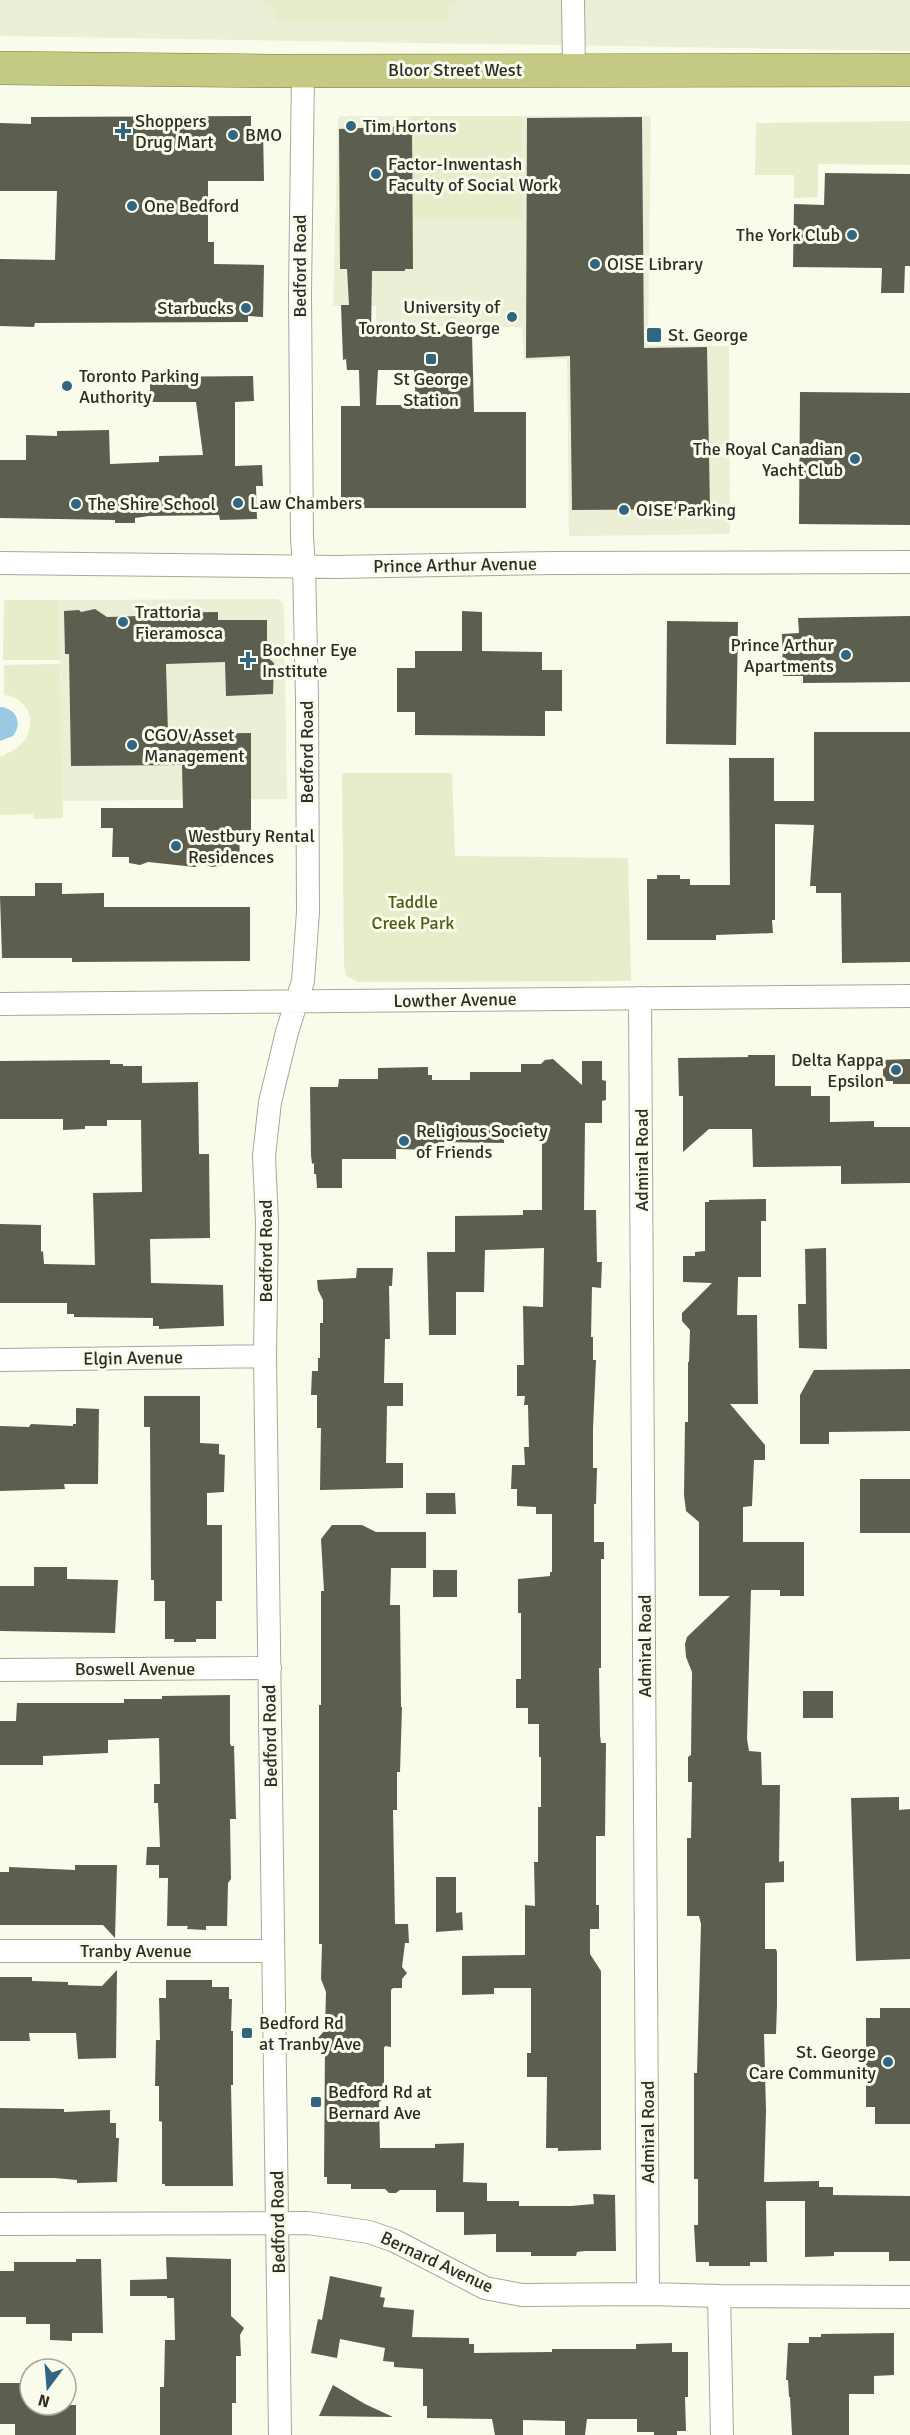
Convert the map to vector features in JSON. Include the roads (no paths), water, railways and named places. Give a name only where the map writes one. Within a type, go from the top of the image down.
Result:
[{"type":"main road","name":"Bloor Street West","points":[[0,68],[303,71],[910,70]]},
{"type":"street","points":[[573,0],[574,69]]},
{"type":"street","name":"Bedford Road","points":[[280,2435],[265,1356],[267,1222],[264,1156],[270,1102],[286,1032],[303,981],[308,912],[300,305],[303,71]]},
{"type":"street","name":"Prince Arthur Avenue","points":[[0,563],[304,566],[910,562]]},
{"type":"street","name":"Lowther Avenue","points":[[0,1004],[910,996]]},
{"type":"street","name":"Admiral Road","points":[[640,998],[648,2294]]},
{"type":"street","name":"Elgin Avenue","points":[[0,1360],[265,1356]]},
{"type":"street","name":"Boswell Avenue","points":[[0,1670],[270,1668]]},
{"type":"street","name":"Tranby Avenue","points":[[0,1952],[273,1951]]},
{"type":"street","name":"Bernard Avenue","points":[[0,2224],[308,2223],[369,2232],[395,2241],[486,2288],[522,2295],[910,2297]]},
{"type":"street","points":[[719,2296],[722,2435]]},
{"type":"water","points":[[0,707],[14,713],[18,721],[13,736],[0,741]]},
{"type":"place","name":"Tim Hortons","points":[[351,126]]},
{"type":"place","name":"Shoppers Drug Mart","points":[[123,131]]},
{"type":"place","name":"BMO","points":[[233,135]]},
{"type":"place","name":"Factor-Inwentash Faculty of Social Work","points":[[376,174]]},
{"type":"place","name":"One Bedford","points":[[132,206]]},
{"type":"place","name":"The York Club","points":[[852,235]]},
{"type":"place","name":"OISE Library","points":[[595,264]]},
{"type":"place","name":"Starbucks","points":[[246,308]]},
{"type":"place","name":"University of Toronto St. George","points":[[512,317]]},
{"type":"place","name":"St. George","points":[[654,335]]},
{"type":"place","name":"St George Station","points":[[431,359]]},
{"type":"place","name":"Toronto Parking Authority","points":[[67,386]]},
{"type":"place","name":"The Royal Canadian Yacht Club","points":[[855,459]]},
{"type":"place","name":"Law Chambers","points":[[238,503]]},
{"type":"place","name":"The Shire School","points":[[76,504]]},
{"type":"place","name":"OISE Parking","points":[[624,510]]},
{"type":"place","name":"Trattoria Fieramosca","points":[[123,622]]},
{"type":"place","name":"Prince Arthur Apartments","points":[[846,655]]},
{"type":"place","name":"Bochner Eye Institute","points":[[248,660]]},
{"type":"place","name":"CGOV Asset Management","points":[[132,745]]},
{"type":"place","name":"Westbury Rental Residences","points":[[176,846]]},
{"type":"place","name":"Delta Kappa Epsilon","points":[[896,1070]]},
{"type":"place","name":"Religious Society of Friends","points":[[404,1141]]},
{"type":"place","name":"Bedford Rd at Tranby Ave","points":[[247,2033]]},
{"type":"place","name":"St. George Care Community","points":[[888,2062]]},
{"type":"place","name":"Bedford Rd at Bernard Ave","points":[[316,2102]]},
{"type":"park label","name":"Taddle Creek Park","points":[[413,912]]}]
